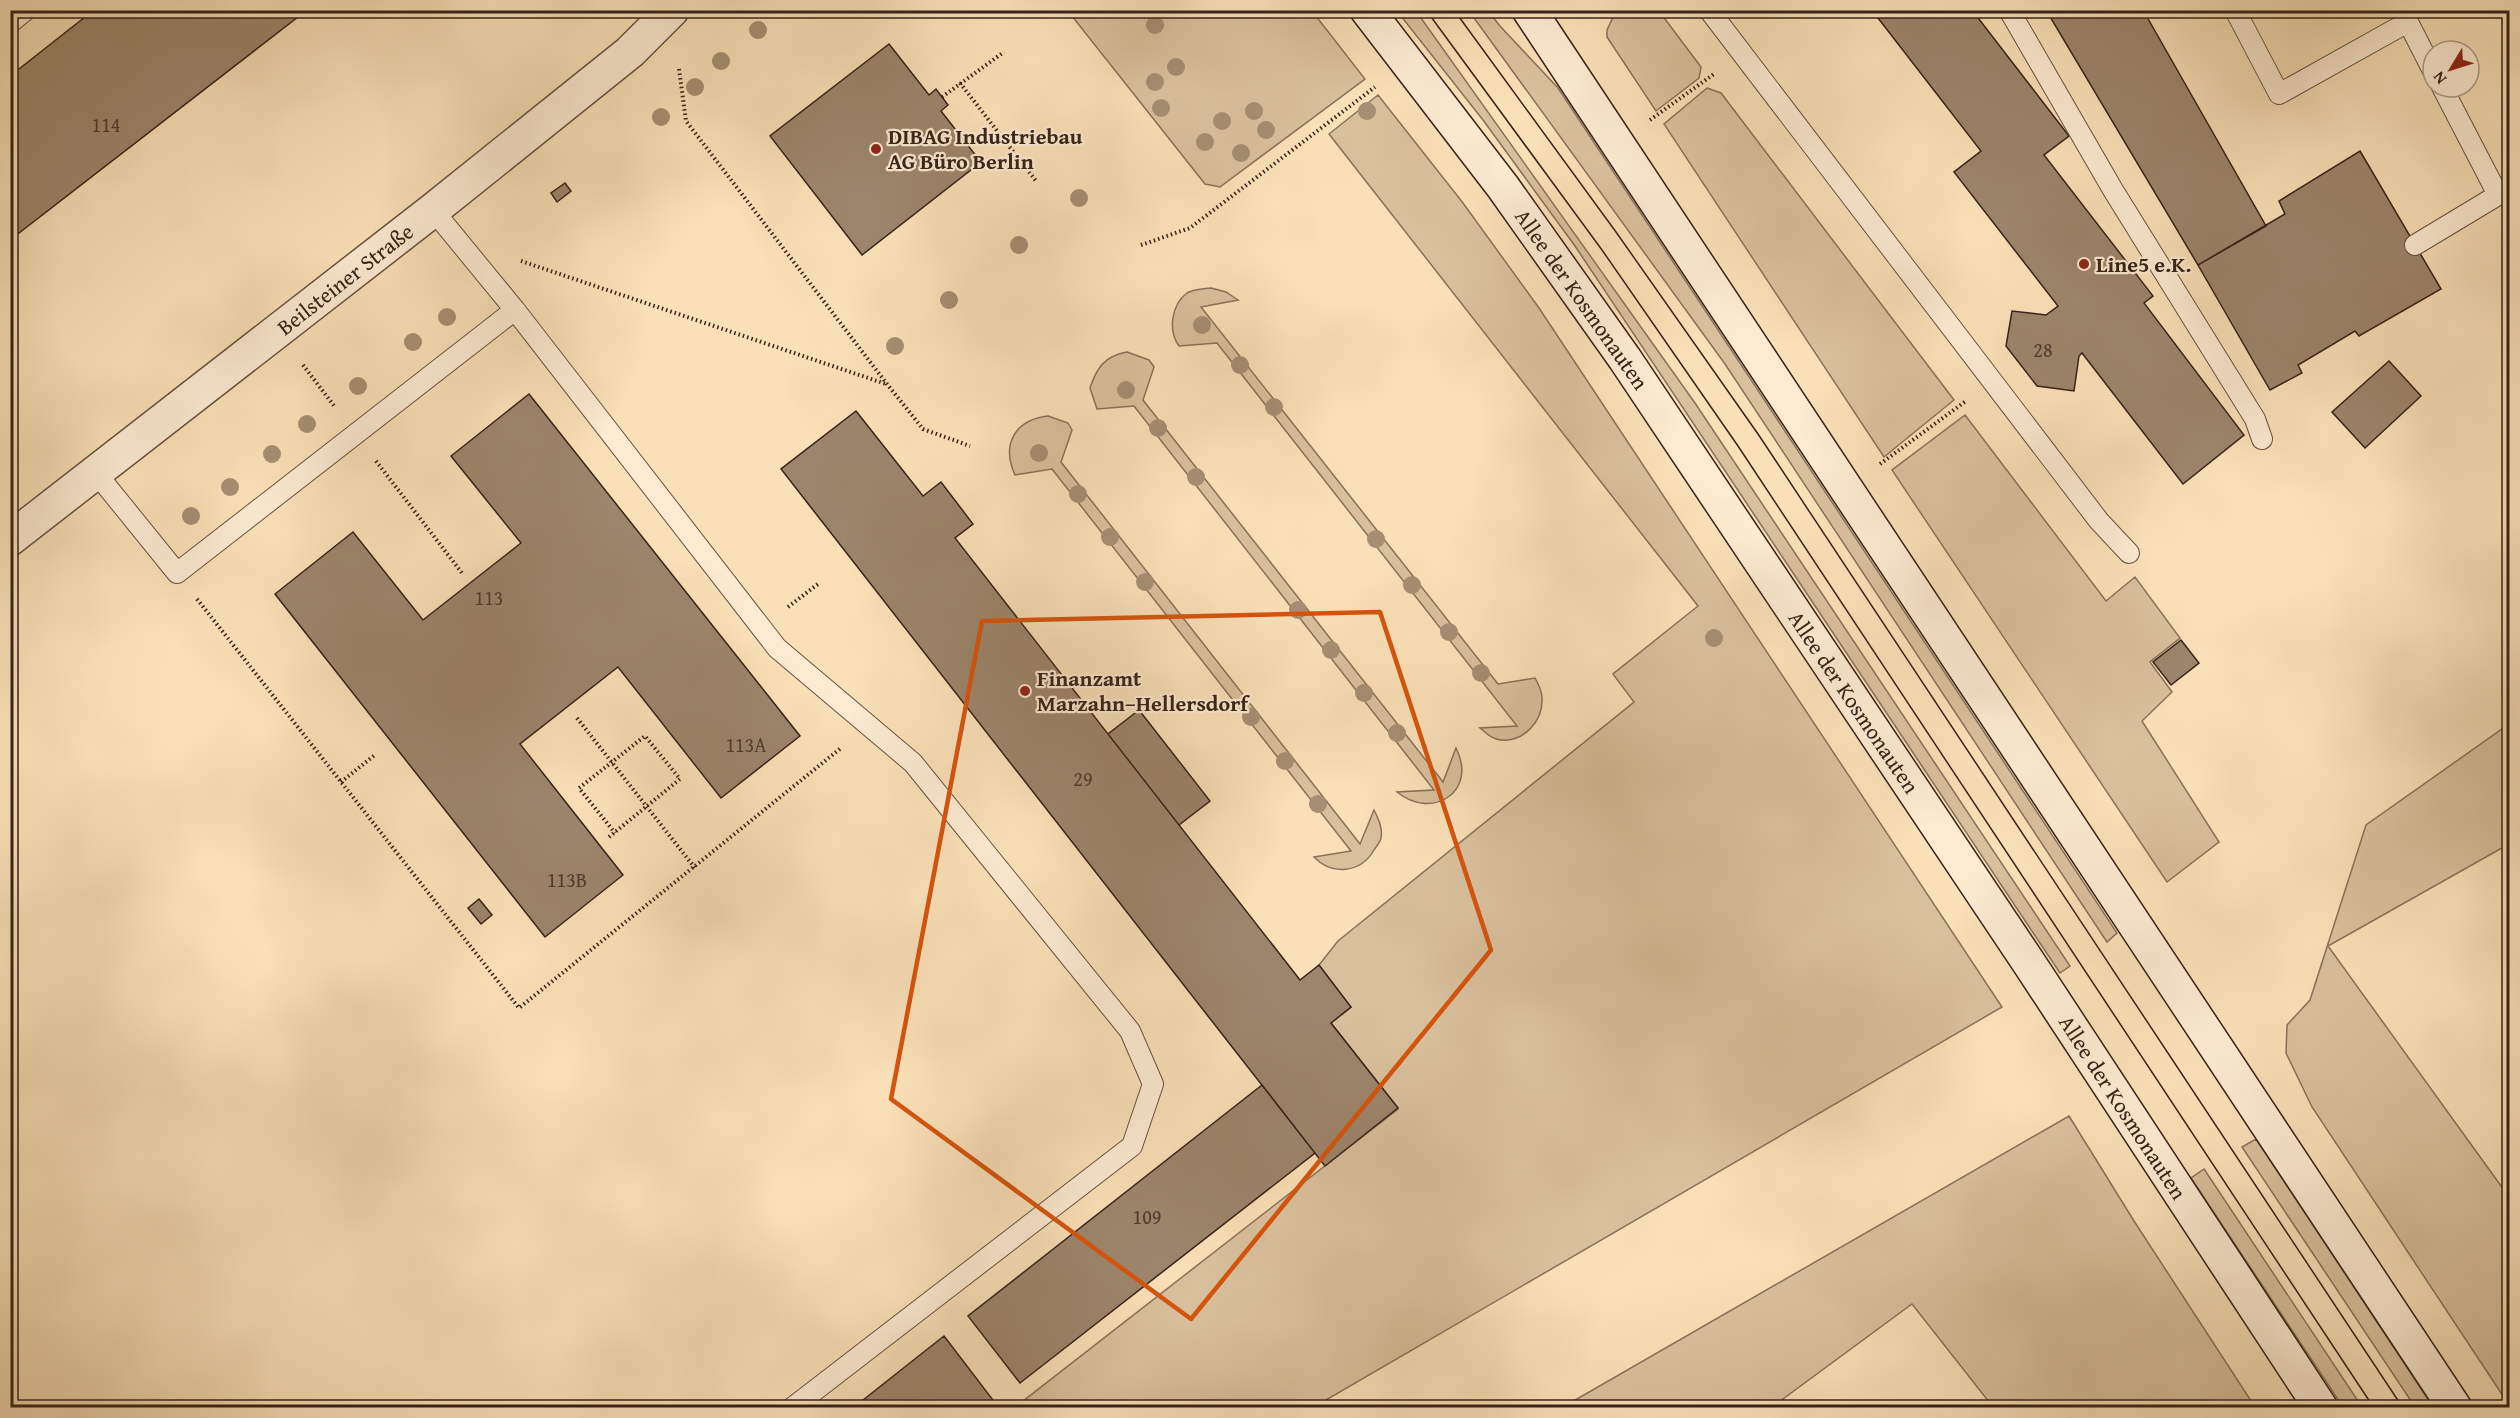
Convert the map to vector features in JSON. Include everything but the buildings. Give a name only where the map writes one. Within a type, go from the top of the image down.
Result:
[{"type":"main road","name":"Beilsteiner Straße","points":[[10,539],[433,210],[630,52],[672,10]]},
{"type":"main road","name":"Allee der Kosmonauten","points":[[1367,10],[1503,187],[1625,359],[2031,966],[2321,1407]]},
{"type":"main road","points":[[1540,14],[2123,906],[2454,1407]]},
{"type":"lane","points":[[10,23],[26,10]]},
{"type":"lane","points":[[1709,10],[2099,521],[2129,554]]},
{"type":"lane","points":[[2009,10],[2113,190],[2255,419],[2262,439]]},
{"type":"lane","points":[[2235,10],[2279,94],[2408,22],[2421,47]]},
{"type":"lane","points":[[2415,245],[2498,195],[2448,99]]},
{"type":"lane","points":[[433,210],[515,310],[777,648],[913,763],[1130,1031],[1153,1084],[1132,1146],[792,1407]]},
{"type":"lane","points":[[96,473],[177,573],[515,310]]},
{"type":"path","points":[[942,97],[1004,52]]},
{"type":"path","points":[[679,69],[686,121],[886,384],[923,429],[970,446]]},
{"type":"path","points":[[1141,245],[1190,228],[1382,82]]},
{"type":"path","points":[[960,83],[1036,181]]},
{"type":"path","points":[[1647,121],[1698,86]]},
{"type":"path","points":[[514,259],[886,384]]},
{"type":"path","points":[[303,365],[462,573]]},
{"type":"path","points":[[1877,466],[1943,420]]},
{"type":"path","points":[[177,573],[519,1008],[695,868],[869,724]]},
{"type":"path","points":[[577,718],[695,868]]},
{"type":"path","points":[[609,837],[615,833],[680,780],[645,736],[579,788],[615,833]]},
{"type":"path","points":[[341,782],[376,754]]},
{"type":"highlighted area","points":[[1380,612],[1491,950],[1191,1319],[891,1099],[982,621]]},
{"type":"shaded area","points":[[1068,11],[1312,11],[1365,79],[1220,187],[1205,184]]},
{"type":"shaded area","points":[[1397,11],[1416,11],[1695,403],[2070,966],[2060,973],[1575,246],[1483,120]]},
{"type":"shaded area","points":[[1469,11],[1488,11],[1558,88],[2117,933],[2107,942],[1725,364]]},
{"type":"shaded area","points":[[1616,11],[1659,11],[1701,67],[1699,78],[1656,111],[1607,37],[1607,30]]},
{"type":"shaded area","points":[[1707,88],[1721,93],[1954,400],[1884,457],[1664,124]]},
{"type":"shaded area","points":[[1378,95],[1463,203],[1539,308],[2002,1007],[1314,1407],[1014,1408],[1398,1109],[1331,1023],[1351,1007],[1319,965],[1338,941],[1634,702],[1613,674],[1698,606],[1329,134]]},
{"type":"shaded area","points":[[1211,288],[1226,292],[1238,300],[1201,307],[1498,684],[1535,678],[1542,695],[1541,709],[1535,723],[1524,734],[1517,738],[1501,740],[1492,737],[1480,728],[1517,726],[1217,343],[1179,346],[1172,326],[1177,304],[1187,293]]},
{"type":"shaded area","points":[[1127,352],[1149,360],[1154,367],[1143,400],[1443,782],[1456,748],[1461,763],[1461,777],[1456,788],[1448,797],[1437,802],[1424,803],[1411,800],[1397,792],[1434,790],[1134,406],[1097,409],[1090,388],[1099,368],[1113,356]]},
{"type":"shaded area","points":[[1965,415],[2106,601],[2135,577],[2180,638],[2150,662],[2172,692],[2142,721],[2219,842],[2167,882],[1892,470]]},
{"type":"shaded area","points":[[1048,416],[1068,423],[1072,430],[1061,462],[1360,844],[1374,810],[1381,827],[1381,839],[1362,863],[1346,869],[1337,869],[1321,863],[1314,857],[1351,851],[1052,469],[1015,475],[1010,453],[1014,435],[1027,423]]},
{"type":"shaded area","points":[[2509,724],[2509,844],[2328,946],[2509,1197],[2509,1405],[2312,1107],[2286,1053],[2287,1025],[2310,1000],[2366,825]]},
{"type":"shaded area","points":[[2069,1116],[2255,1407],[1993,1407],[1912,1304],[1772,1407],[1563,1407]]},
{"type":"shaded area","points":[[2256,1139],[2433,1407],[2415,1407],[2242,1147]]},
{"type":"shaded area","points":[[2204,1169],[2362,1407],[2343,1407],[2191,1178]]},
{"type":"tram line","points":[[1426,10],[1602,250],[1738,446],[2374,1408]]},
{"type":"tram line","points":[[1454,10],[1616,232],[1758,434],[2403,1408]]},
{"type":"place","name":"DIBAG Industriebau AG Büro Berlin","points":[[876,149]]},
{"type":"place","name":"Line5 e.K.","points":[[2084,264]]},
{"type":"place","name":"Finanzamt Marzahn–Hellersdorf","points":[[1025,691]]}]
